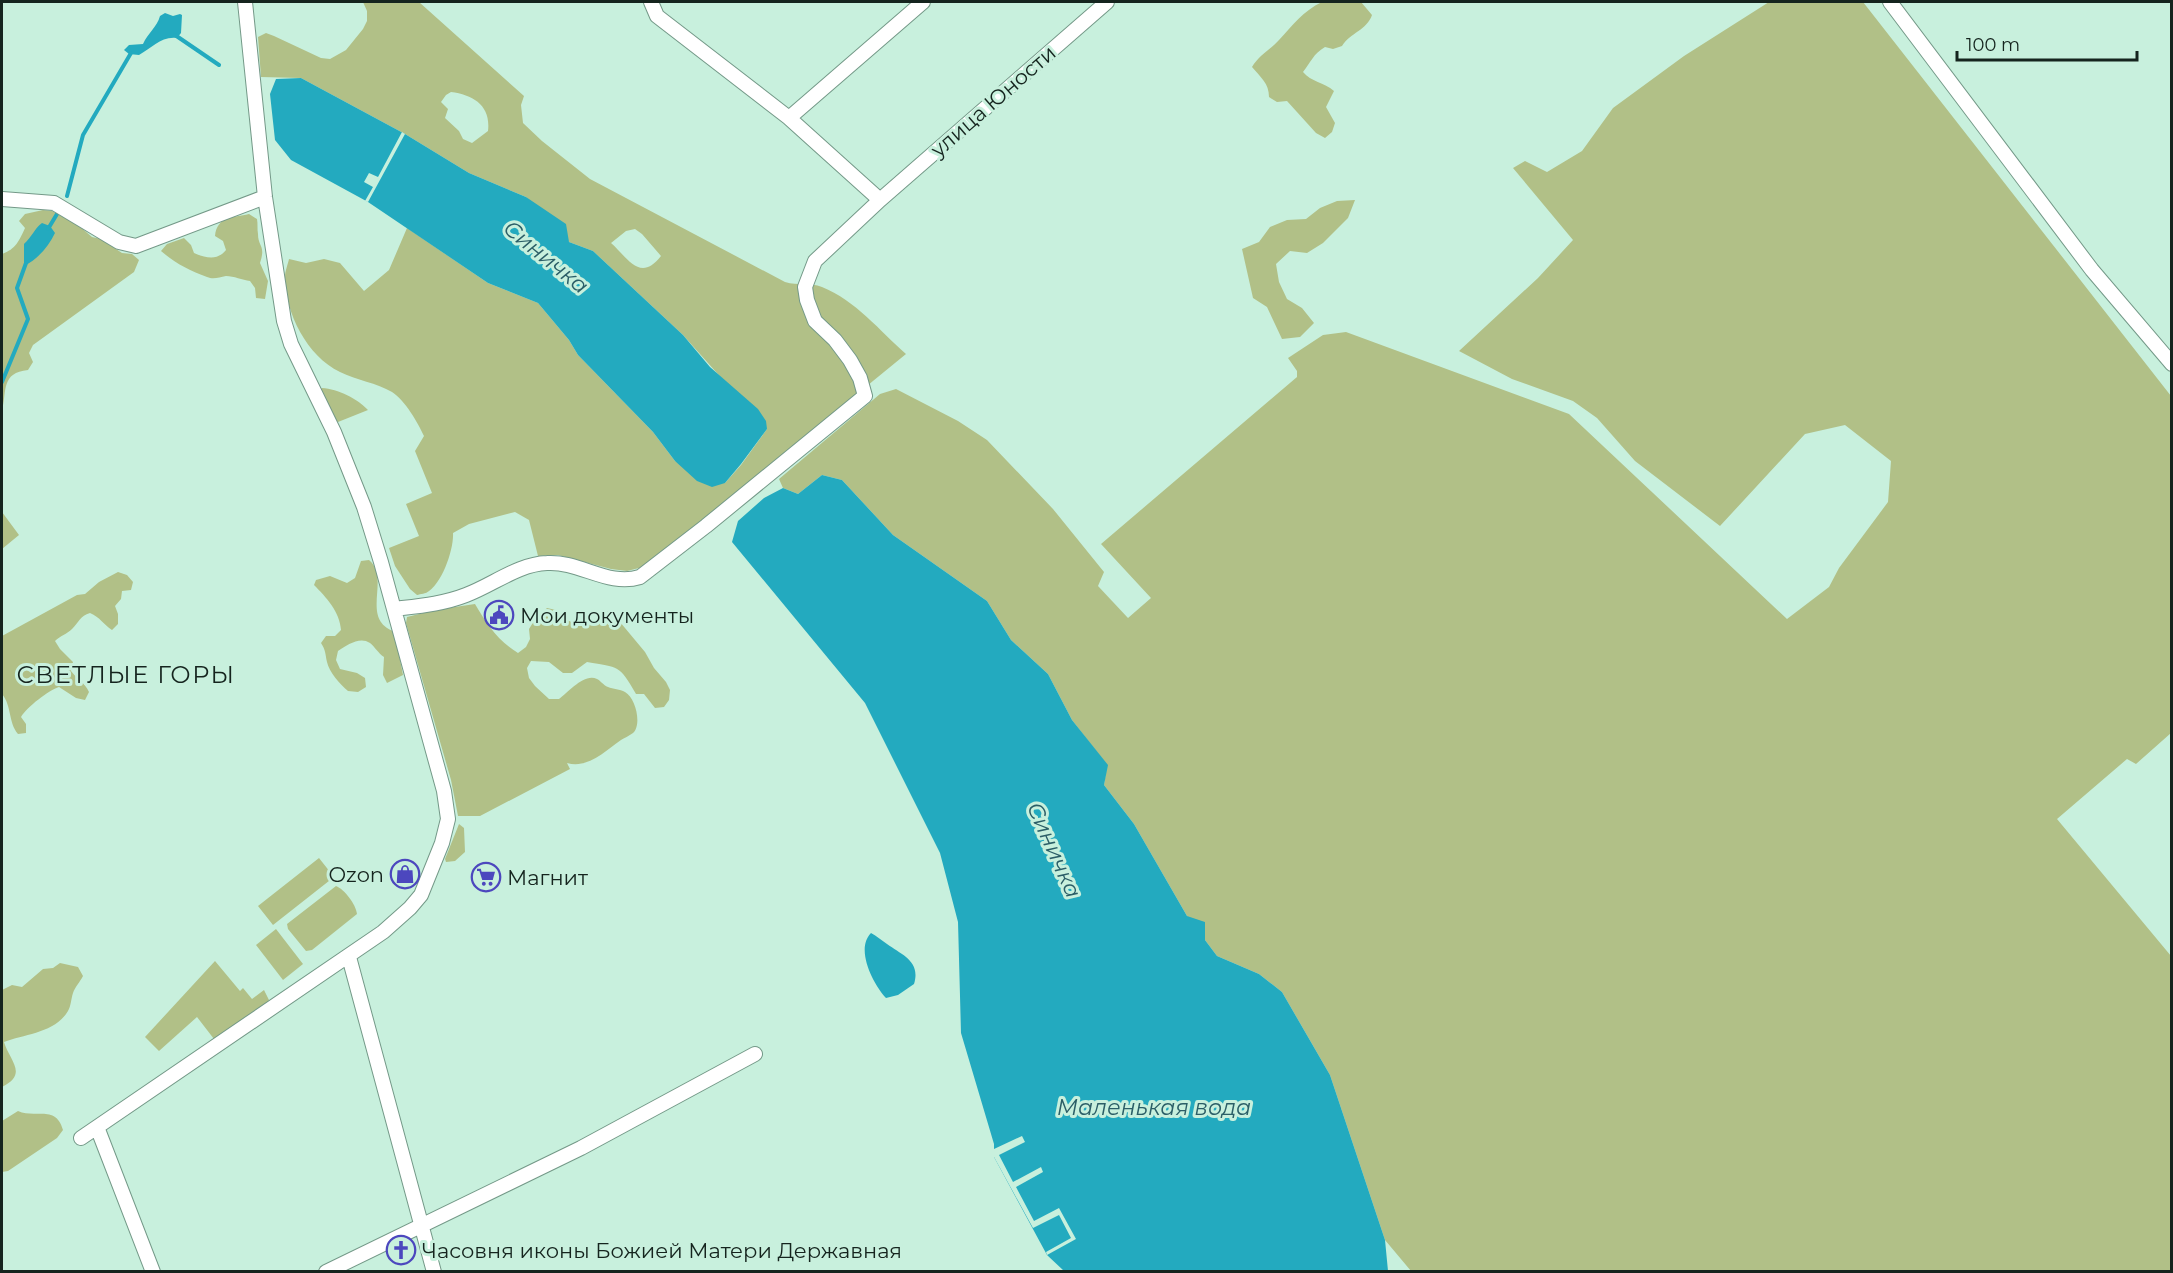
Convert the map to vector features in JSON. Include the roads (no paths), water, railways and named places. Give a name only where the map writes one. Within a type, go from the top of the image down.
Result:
[{"type":"street","points":[[81,1138],[383,932],[419,898],[442,843],[448,819],[444,791],[364,507],[334,432],[291,344],[284,321],[265,197],[245,2]]},
{"type":"street","points":[[651,2],[657,16],[789,118],[880,200]]},
{"type":"street","points":[[789,118],[923,2]]},
{"type":"street","name":"улица Юности","points":[[394,609],[431,605],[464,596],[523,568],[545,563],[568,565],[617,580],[628,581],[640,577],[865,396],[860,378],[850,360],[835,340],[815,321],[807,300],[805,287],[815,261],[880,200],[1107,2]]},
{"type":"street","points":[[1890,2],[2092,270],[2172,364]]},
{"type":"street","points":[[2,199],[54,203],[119,242],[136,246],[265,197]]},
{"type":"street","points":[[349,957],[434,1272]]},
{"type":"street","points":[[326,1272],[581,1148],[755,1054]]},
{"type":"street","points":[[97,1127],[153,1272]]},
{"type":"water","points":[[165,13],[173,16],[182,15],[181,33],[177,38],[161,41],[139,55],[129,54],[124,50],[129,45],[143,44],[160,16]]},
{"type":"water","points":[[301,78],[405,134],[469,173],[526,197],[566,224],[569,242],[593,251],[683,335],[710,367],[758,409],[766,421],[767,429],[725,483],[712,487],[697,481],[675,461],[653,432],[578,355],[569,340],[538,303],[488,283],[368,202],[291,160],[275,140],[270,94],[276,79]]},
{"type":"water","points":[[42,223],[50,226],[55,233],[42,252],[24,266],[24,244]]},
{"type":"water","name":"Маленькая вода","points":[[822,475],[842,480],[893,535],[987,601],[1011,640],[1048,674],[1072,720],[1108,765],[1104,785],[1134,824],[1187,916],[1205,922],[1205,940],[1217,956],[1259,974],[1282,992],[1330,1075],[1385,1240],[1388,1271],[1064,1271],[1047,1255],[994,1157],[994,1144],[961,1033],[958,922],[940,853],[865,703],[732,542],[738,521],[764,498],[783,488],[798,494]]},
{"type":"water","points":[[871,933],[904,955],[915,970],[914,984],[898,995],[886,998],[871,976],[865,957],[865,948]]},
{"type":"waterway","name":"Синичка","points":[[175,35],[219,65]]},
{"type":"waterway","points":[[67,196],[83,135],[131,53]]},
{"type":"waterway","points":[[48,229],[57,214]]},
{"type":"waterway","points":[[2,382],[28,319],[17,288],[26,263]]},
{"type":"place","name":"Мои документы","points":[[499,615]]},
{"type":"place","name":"Ozon","points":[[405,874]]},
{"type":"place","name":"Магнит","points":[[486,877]]},
{"type":"place","name":"Часовня иконы Божией Матери Державная","points":[[401,1250]]},
{"type":"district","name":"СВЕТЛЫЕ ГОРЫ","points":[[126,674]]}]
